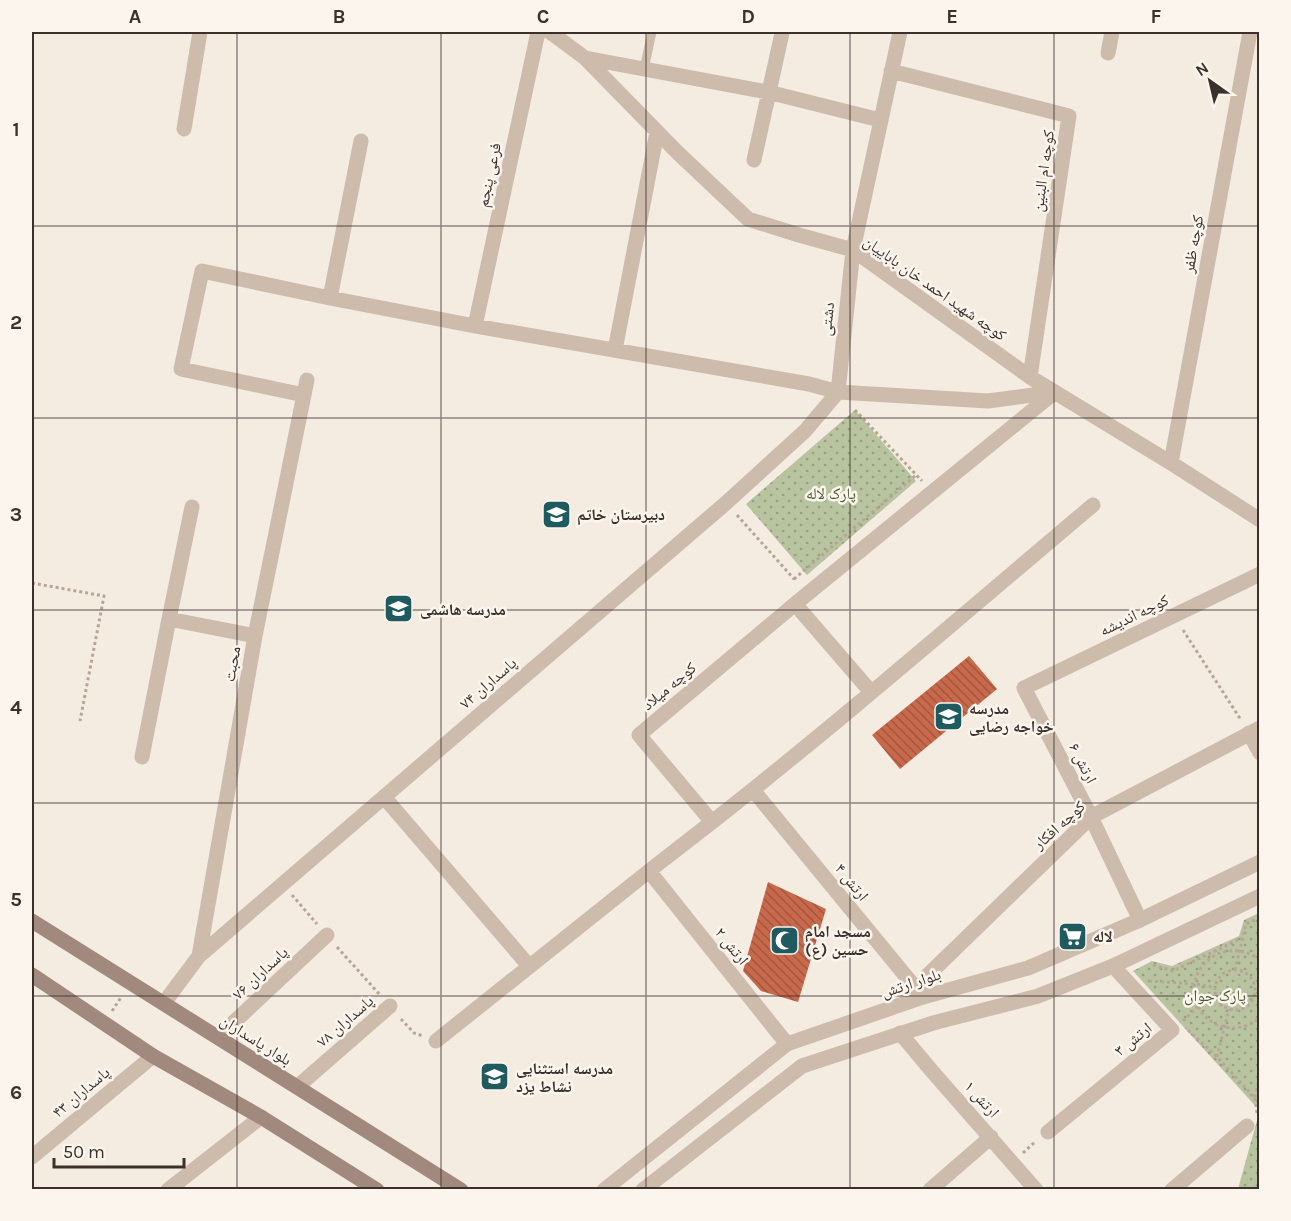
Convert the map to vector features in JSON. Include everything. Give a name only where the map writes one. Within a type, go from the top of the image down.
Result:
[{"type":"main road","name":"بلوار پاسداران","points":[[32,921],[461,1190]]},
{"type":"main road","points":[[32,975],[153,1056],[261,1118],[377,1190]]},
{"type":"street","points":[[184,129],[200,32]]},
{"type":"street","name":"فرعی پنجم","points":[[475,326],[538,32]]},
{"type":"street","name":"کوچه شهید احمد خان باباییان","points":[[550,32],[585,58],[678,153],[748,219],[853,250],[1030,377],[1260,520]]},
{"type":"street","name":"دشتی","points":[[838,392],[853,250],[900,32]]},
{"type":"street","points":[[1108,53],[1112,32]]},
{"type":"street","name":"کوچه ظفر","points":[[1171,463],[1250,32]]},
{"type":"street","points":[[754,160],[782,33]]},
{"type":"street","points":[[585,58],[768,92],[880,120]]},
{"type":"street","name":"کوچه ام البنین","points":[[891,71],[1069,117],[1030,377]]},
{"type":"street","points":[[615,350],[657,132]]},
{"type":"street","points":[[361,141],[330,298],[475,326],[809,384],[838,392],[988,401],[1055,392]]},
{"type":"street","name":"محبت","points":[[199,956],[255,636],[306,388],[181,369],[202,271],[330,298]]},
{"type":"street","name":"پاسداران ۷۴","points":[[164,1003],[199,956],[726,503],[805,431],[838,392]]},
{"type":"street","name":"کوچه میلاد","points":[[712,822],[639,735],[932,491],[1055,392]]},
{"type":"street","points":[[436,1041],[649,870],[753,790],[1093,506]]},
{"type":"street","points":[[142,757],[192,507]]},
{"type":"street","name":"کوچه اندیشه","points":[[1024,687],[1260,574]]},
{"type":"street","points":[[795,604],[871,692]]},
{"type":"street","points":[[168,619],[255,636]]},
{"type":"street","name":"ارتش ۶","points":[[1024,687],[1091,817],[1140,920]]},
{"type":"street","points":[[1254,731],[1260,753]]},
{"type":"street","name":"کوچه افکار","points":[[923,997],[928,975],[1091,817],[1254,731]]},
{"type":"street","name":"ارتش ۴","points":[[753,790],[923,997],[933,1023]]},
{"type":"street","points":[[384,797],[529,966]]},
{"type":"street","name":"بلوار ارتش","points":[[604,1190],[787,1044],[923,997],[1028,968],[1140,920],[1260,862]]},
{"type":"street","name":"ارتش ۲","points":[[649,870],[787,1044]]},
{"type":"street","points":[[643,1190],[802,1066],[933,1023],[1038,996],[1113,966],[1260,896]]},
{"type":"street","name":"پاسداران ۷۶","points":[[218,1037],[327,935]]},
{"type":"street","name":"ارتش ۳","points":[[1048,1131],[1172,1030],[1113,966]]},
{"type":"street","name":"پاسداران ۷۸","points":[[297,1087],[390,1006]]},
{"type":"street","name":"ارتش ۱","points":[[900,1033],[1036,1190]]},
{"type":"street","name":"پاسداران ۴۳","points":[[32,1157],[153,1056]]},
{"type":"street","points":[[168,1190],[261,1118]]},
{"type":"street","points":[[1176,1188],[1247,1126]]},
{"type":"street","points":[[930,1190],[991,1137]]},
{"type":"lane","points":[[644,69],[652,32]]},
{"type":"path","points":[[838,392],[932,491]]},
{"type":"path","points":[[726,503],[794,579],[916,475]]},
{"type":"path","points":[[32,583],[104,596],[80,721]]},
{"type":"path","points":[[1174,615],[1254,731]]},
{"type":"path","points":[[282,885],[414,1033],[436,1041]]},
{"type":"path","points":[[1235,969],[1246,924],[1260,918]]},
{"type":"path","points":[[1152,965],[1173,971],[1242,938]]},
{"type":"path","points":[[1260,960],[1252,954],[1239,950],[1227,950],[1215,954],[1198,972],[1195,984],[1198,1006],[1204,1016],[1214,1023],[1235,1028],[1245,1026],[1260,1018]]},
{"type":"path","points":[[1235,969],[1251,977],[1257,995],[1242,1009],[1236,1010],[1222,1006],[1215,994],[1219,977],[1235,969]]},
{"type":"path","points":[[1143,976],[1154,990]]},
{"type":"path","points":[[1147,981],[1215,987]]},
{"type":"path","points":[[103,1023],[131,983]]},
{"type":"path","points":[[1217,1057],[1229,1009]]},
{"type":"path","points":[[1188,1030],[1255,1098],[1260,1071]]},
{"type":"path","points":[[1012,1161],[1048,1131]]},
{"type":"green space","name":"پارک لاله","points":[[855,410],[916,481],[807,575],[746,504]]},
{"type":"green space","name":"پارک جوان","points":[[1259,913],[1259,1110],[1133,971],[1152,961],[1172,966],[1239,936],[1244,920]]},
{"type":"green space","points":[[1259,1113],[1259,1189],[1238,1189]]},
{"type":"building","points":[[969,656],[997,689],[900,769],[872,735]]},
{"type":"building","name":"مسجد امام حسین (ع)","points":[[768,882],[826,909],[798,1002],[761,991],[743,971]]},
{"type":"place","name":"دبیرستان خاتم","points":[[556,514]]},
{"type":"place","name":"مدرسه هاشمی","points":[[399,609]]},
{"type":"place","name":"مدرسه خواجه رضایی","points":[[948,717]]},
{"type":"place","name":"لاله","points":[[1072,936]]},
{"type":"place","name":"مسجد امام حسین (ع)","points":[[784,940]]},
{"type":"place","name":"مدرسه استثنایی نشاط یزد","points":[[495,1077]]}]
